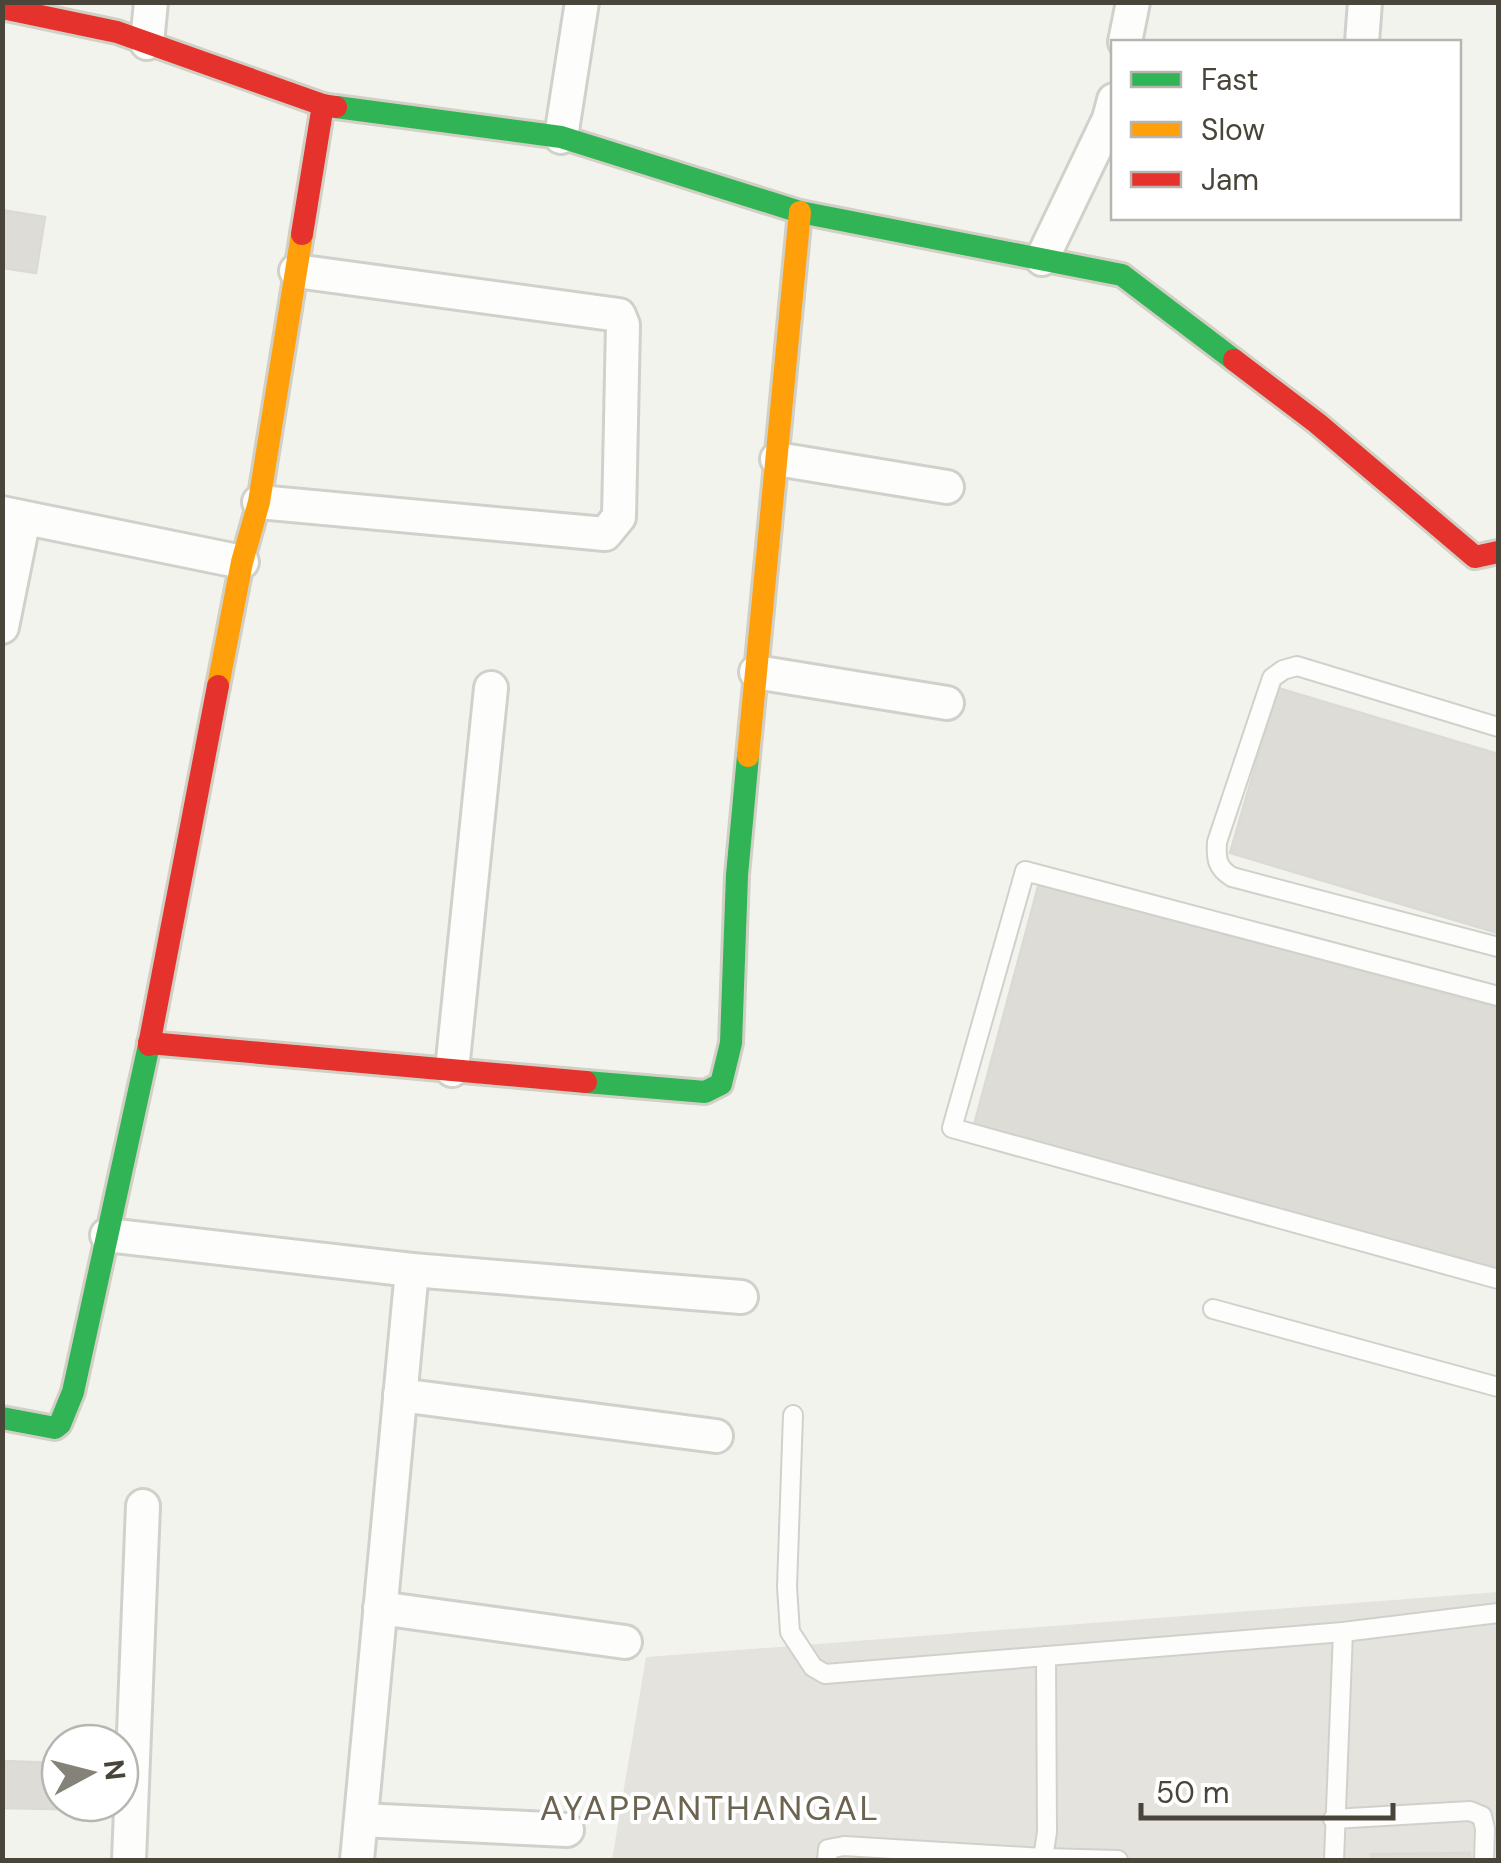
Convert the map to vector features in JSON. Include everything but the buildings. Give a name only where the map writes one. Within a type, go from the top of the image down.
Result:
[{"type":"street","points":[[146,42],[151,2]]},
{"type":"street","points":[[560,136],[582,2]]},
{"type":"street","points":[[1125,40],[1134,2]]},
{"type":"street","points":[[1362,40],[1365,2]]},
{"type":"street","points":[[2,8],[117,32],[323,105],[560,136],[800,212],[1122,276],[1317,423],[1475,558],[1498,552]]},
{"type":"street","points":[[2,1418],[42,1428],[60,1424],[73,1392],[148,1043],[242,562],[259,502],[323,105]]},
{"type":"street","points":[[1042,259],[1111,115]]},
{"type":"street","points":[[148,1043],[705,1092],[721,1084],[731,1043],[737,874],[800,212]]},
{"type":"street","points":[[259,502],[605,534],[619,517],[623,325],[619,315],[296,271]]},
{"type":"street","points":[[777,459],[947,486]]},
{"type":"street","points":[[2,627],[14,516],[242,562]]},
{"type":"street","points":[[756,672],[947,703]]},
{"type":"street","points":[[452,1070],[490,688]]},
{"type":"street","points":[[107,1235],[412,1270],[741,1297]]},
{"type":"street","points":[[357,1860],[412,1270]]},
{"type":"street","points":[[400,1395],[716,1436]]},
{"type":"street","points":[[129,1860],[143,1506]]},
{"type":"street","points":[[380,1608],[625,1642]]},
{"type":"street","points":[[361,1820],[567,1830]]},
{"type":"lane","points":[[1498,728],[1297,666],[1283,670],[1272,678],[1217,842],[1216,858],[1221,871],[1232,877],[1498,947]]},
{"type":"lane","points":[[1498,996],[1025,871],[952,1128],[1498,1279]]},
{"type":"lane","points":[[1213,1309],[1498,1387]]},
{"type":"lane","points":[[794,1415],[786,1587],[790,1632],[813,1667],[825,1674],[1344,1632],[1498,1613]]},
{"type":"lane","points":[[1334,1860],[1344,1632]]},
{"type":"lane","points":[[1044,1858],[1046,1656]]},
{"type":"lane","points":[[1333,1819],[1470,1811],[1482,1816],[1484,1860]]},
{"type":"lane","points":[[827,1860],[828,1849],[844,1846],[1118,1860]]},
{"type":"shaded area","points":[[1498,1592],[1498,1860],[612,1860],[646,1657]]},
{"type":"traffic: fast","points":[[336,107],[561,137],[800,212],[1122,275],[1234,360]]},
{"type":"traffic: fast","points":[[586,1082],[705,1092],[721,1084],[731,1043],[737,875],[748,756]]},
{"type":"traffic: fast","points":[[2,1418],[55,1428],[73,1392],[149,1045]]},
{"type":"traffic: slow","points":[[748,756],[800,212]]},
{"type":"traffic: slow","points":[[218,686],[242,562],[259,502],[302,234]]},
{"type":"traffic: jam","points":[[2,8],[117,32],[336,107]]},
{"type":"traffic: jam","points":[[302,234],[323,105]]},
{"type":"traffic: jam","points":[[1234,360],[1317,423],[1475,557],[1498,552]]},
{"type":"traffic: jam","points":[[149,1045],[218,686]]},
{"type":"traffic: jam","points":[[149,1043],[586,1082]]},
{"type":"district","name":"AYAPPANTHANGAL","points":[[710,1808]]}]
